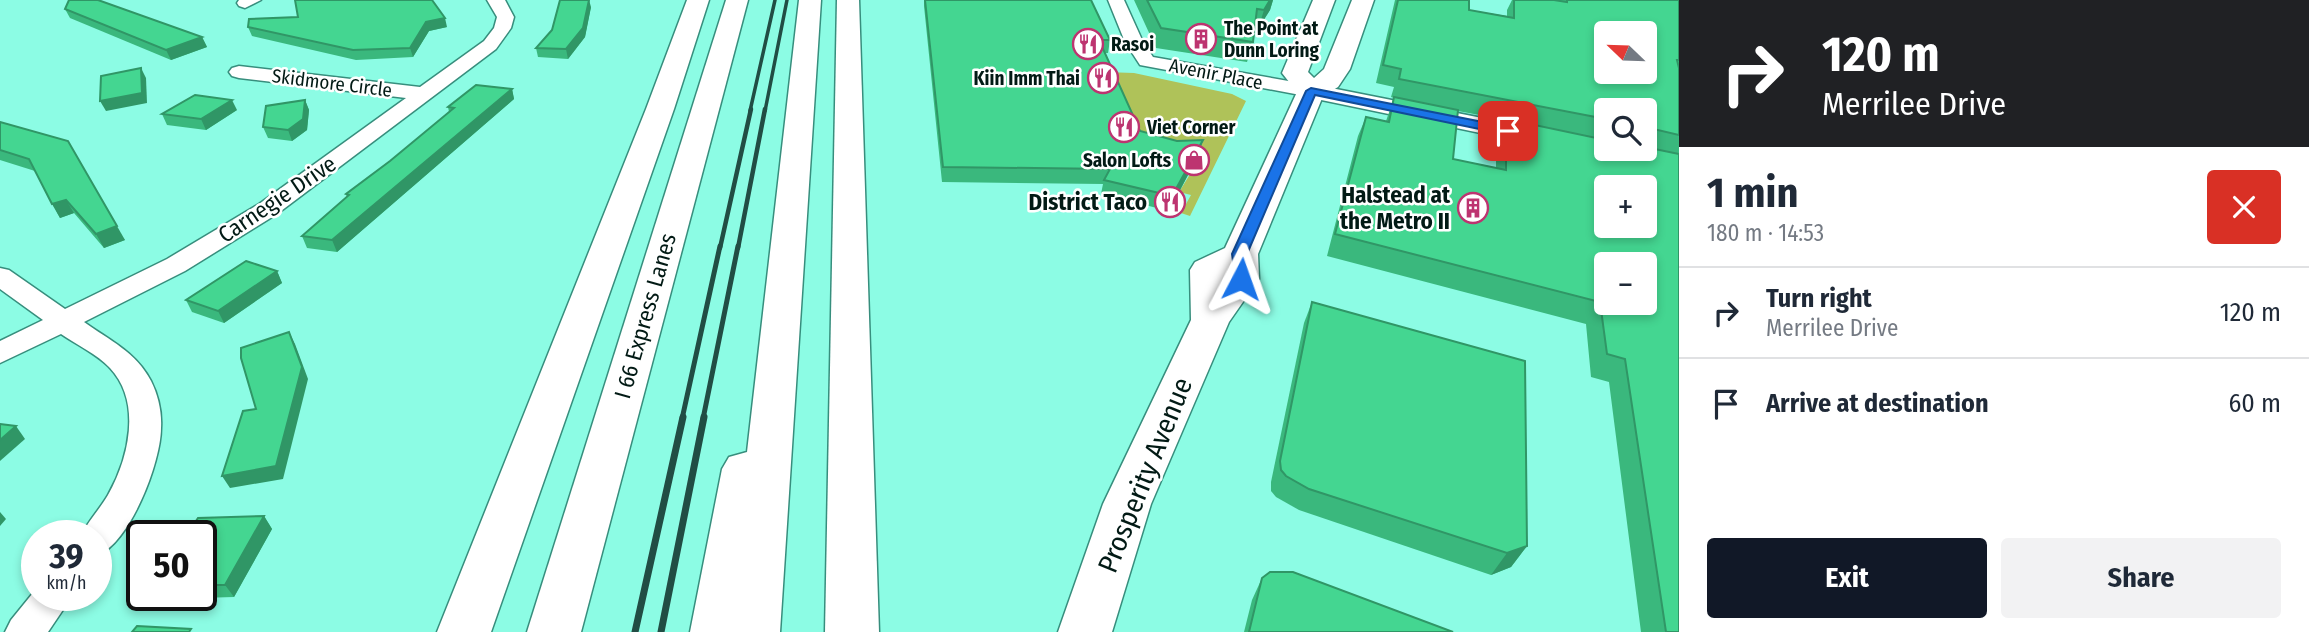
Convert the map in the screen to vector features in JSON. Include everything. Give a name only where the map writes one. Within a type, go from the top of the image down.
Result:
[{"type":"main road","points":[[464,632],[660,109],[698,0]]},
{"type":"main road","name":"I 66 Express Lanes","points":[[554,632],[737,0]]},
{"type":"main road","points":[[753,632],[810,0]]},
{"type":"main road","points":[[848,0],[852,632]]},
{"type":"main road","points":[[1311,91],[1295,73],[1324,0]]},
{"type":"main road","name":"Prosperity Avenue","points":[[1085,632],[1127,503],[1210,320],[1241,279],[1240,254],[1311,91],[1329,81],[1337,69],[1363,0]]},
{"type":"main road","points":[[717,632],[791,198]]},
{"type":"street","name":"Carnegie Drive","points":[[0,353],[65,323],[176,265],[268,209],[474,58],[505,26],[506,15],[502,5],[495,0]]},
{"type":"street","name":"Avenir Place","points":[[1116,0],[1134,41],[1147,61],[1311,91]]},
{"type":"street","name":"Skidmore Circle","points":[[239,72],[425,93]]},
{"type":"street","points":[[1311,91],[1575,145]]},
{"type":"street","points":[[0,276],[121,361],[138,382],[146,423],[143,450],[126,497],[110,520]]},
{"type":"street","points":[[25,632],[41,611]]},
{"type":"green space","points":[[1105,72],[1134,73],[1232,94],[1246,101],[1190,216],[1181,213],[1191,195],[1179,192],[1197,163],[1191,157],[1137,145]]},
{"type":"building","points":[[69,0],[98,0],[202,37],[166,50],[65,9]]},
{"type":"building","points":[[295,0],[432,0],[445,18],[426,22],[410,48],[353,50],[248,27],[249,19],[298,17]]},
{"type":"building","points":[[560,0],[589,0],[583,28],[566,49],[536,48],[552,30]]},
{"type":"building","points":[[925,0],[1091,0],[1110,40],[1099,40],[1140,131],[1177,141],[1203,140],[1172,196],[1104,180],[1110,169],[943,167]]},
{"type":"building","points":[[1147,0],[1270,0],[1264,10],[1257,9],[1253,42],[1161,28]]},
{"type":"building","points":[[1398,0],[1469,0],[1469,10],[1514,18],[1514,0],[1679,0],[1679,135],[1657,130],[1657,98],[1594,98],[1594,117],[1399,79],[1401,69],[1383,65]]},
{"type":"building","points":[[141,68],[142,93],[100,101],[101,76]]},
{"type":"building","points":[[476,85],[512,89],[332,240],[302,236],[349,195],[346,194],[454,108],[448,107]]},
{"type":"building","points":[[195,95],[232,100],[201,119],[162,114]]},
{"type":"building","name":"Halstead at the Metro II","points":[[1394,97],[1458,110],[1453,159],[1506,170],[1506,119],[1594,137],[1594,161],[1657,161],[1657,149],[1679,154],[1679,632],[1666,632],[1625,359],[1607,354],[1602,315],[1657,315],[1657,252],[1594,252],[1594,300],[1335,234],[1366,117],[1389,122]]},
{"type":"building","points":[[305,100],[303,119],[288,130],[263,127],[266,106]]},
{"type":"building","points":[[0,122],[68,141],[117,226],[96,234],[66,200],[52,204],[29,159],[0,150]]},
{"type":"building","points":[[246,261],[277,271],[218,311],[186,300]]},
{"type":"building","points":[[1312,302],[1525,361],[1527,546],[1507,553],[1309,489],[1286,476],[1281,470],[1280,461]]},
{"type":"building","points":[[289,332],[302,367],[276,466],[222,476],[243,411],[256,409],[241,358],[241,348]]},
{"type":"building","points":[[0,424],[16,426],[0,440]]},
{"type":"building","points":[[264,516],[225,585],[217,585],[217,520],[197,520]]},
{"type":"building","points":[[1270,572],[1293,572],[1453,632],[1249,632],[1262,578]]},
{"type":"building","points":[[137,626],[191,629],[189,632],[132,632]]},
{"type":"railway","points":[[750,111],[775,0]]},
{"type":"railway","points":[[765,111],[787,0]]},
{"type":"railway","points":[[720,248],[751,109]]},
{"type":"railway","points":[[738,248],[765,109]]},
{"type":"railway","points":[[682,419],[720,246]]},
{"type":"railway","points":[[703,419],[738,246]]},
{"type":"railway","points":[[635,632],[683,417]]},
{"type":"railway","points":[[661,632],[704,417]]},
{"type":"place","name":"The Point at Dunn Loring","points":[[1201,39]]},
{"type":"place","name":"Rasoi","points":[[1088,44]]},
{"type":"place","name":"Kiin Imm Thai","points":[[1103,78]]},
{"type":"place","name":"Viet Corner","points":[[1124,127]]},
{"type":"place","name":"Salon Lofts","points":[[1194,160]]},
{"type":"place","name":"District Taco","points":[[1170,202]]},
{"type":"place","name":"Halstead at the Metro II","points":[[1473,208]]},
{"type":"route","points":[[1241,279],[1240,254],[1311,91],[1508,131]]}]
